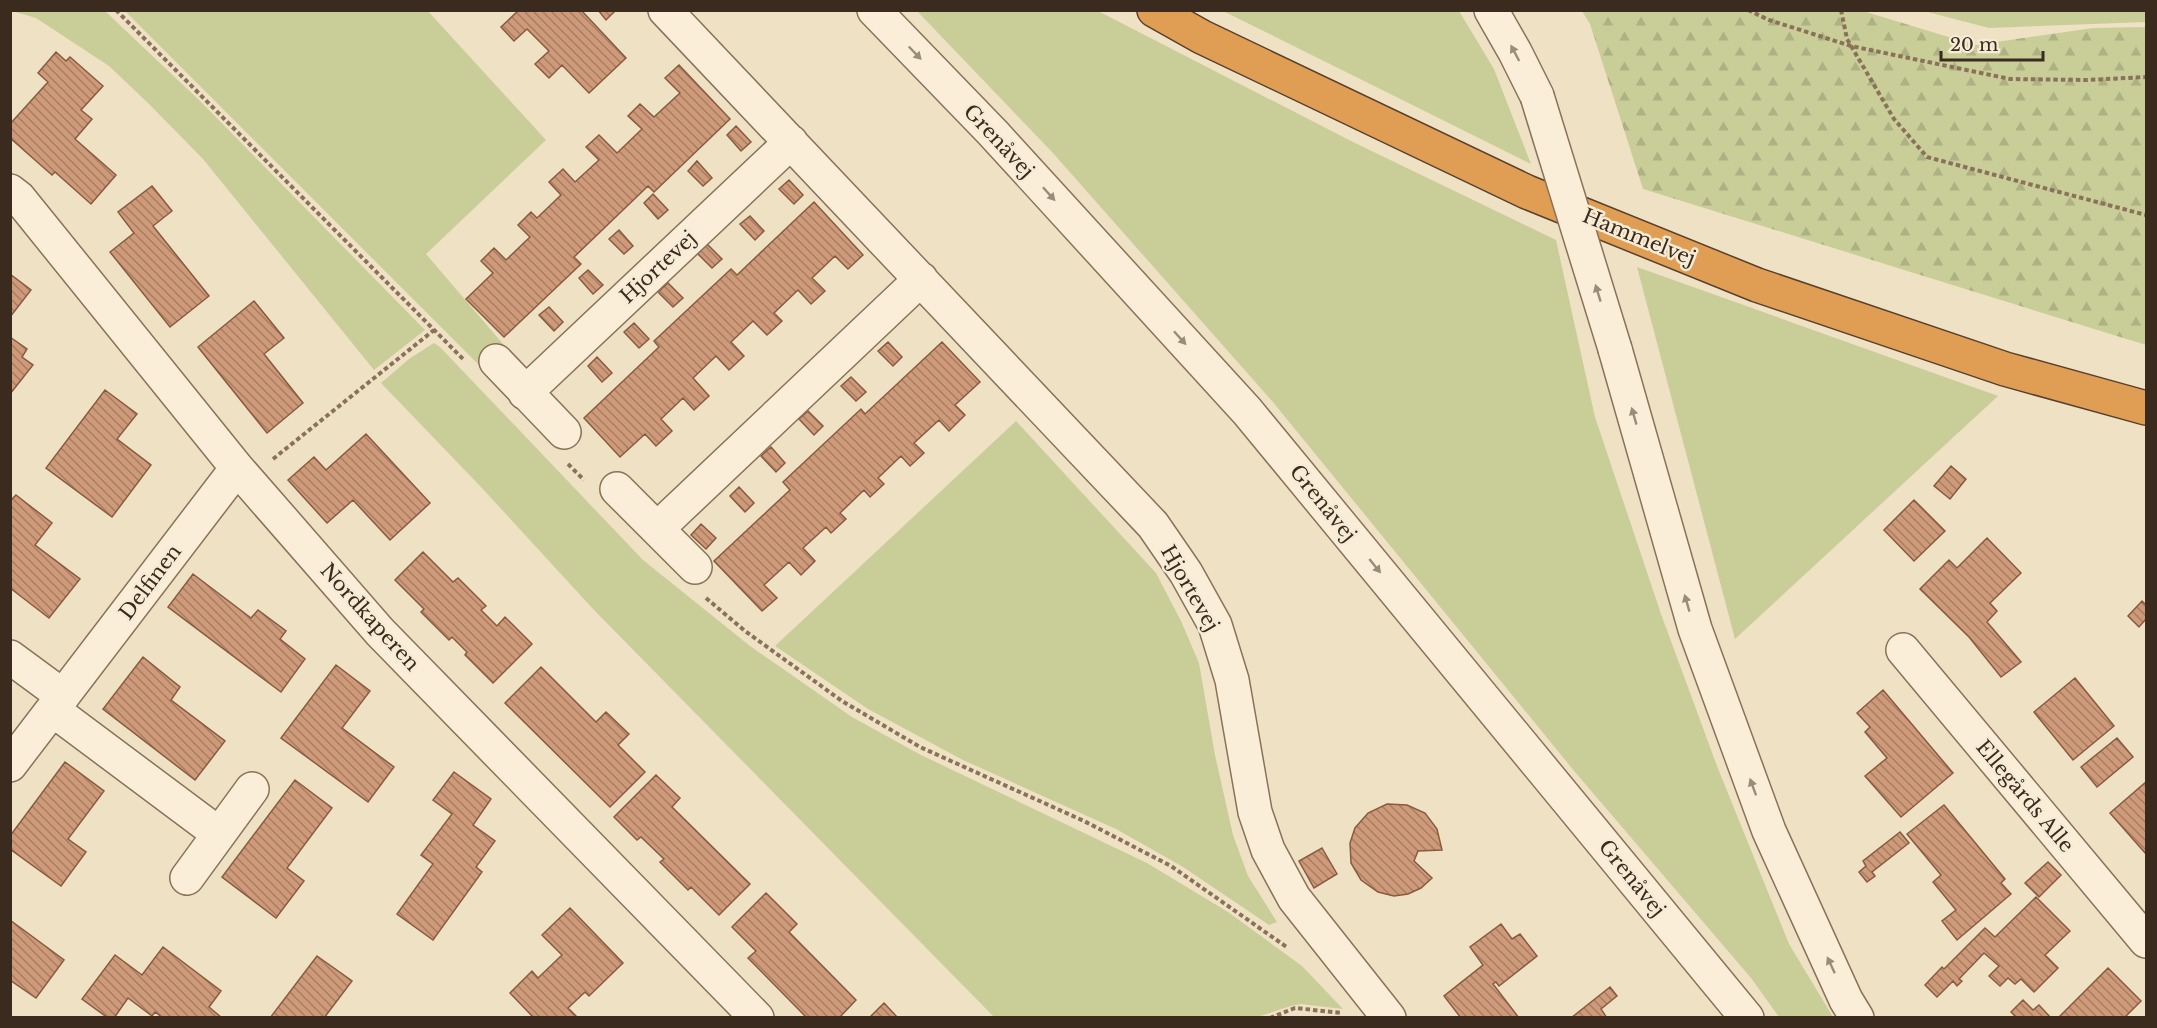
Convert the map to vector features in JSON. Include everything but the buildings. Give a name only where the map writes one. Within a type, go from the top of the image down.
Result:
[{"type":"highway","name":"Hammelvej","points":[[1154,10],[1202,37],[1527,192],[1746,281],[2005,369],[2146,408]]},
{"type":"street","name":"Hjortevej","points":[[665,10],[1153,525],[1186,573],[1215,625],[1232,680],[1255,812],[1268,849],[1294,898],[1389,1017]]},
{"type":"street","name":"Grenåvej","points":[[874,10],[993,134],[1247,411],[1747,1017]]},
{"type":"street","points":[[1491,10],[1537,96],[1615,349],[1695,629],[1769,831],[1846,999],[1857,1017]]},
{"type":"street","name":"Hjortevej","points":[[525,393],[791,142]]},
{"type":"street","name":"Nordkaperen","points":[[10,191],[19,198],[237,468],[380,632],[757,1017]]},
{"type":"street","points":[[657,529],[921,279]]},
{"type":"street","points":[[496,361],[564,432]]},
{"type":"street","name":"Delfinen","points":[[10,765],[237,468]]},
{"type":"street","points":[[617,489],[695,567]]},
{"type":"street","name":"Ellegårds Alle","points":[[1903,650],[2146,941]]},
{"type":"street","points":[[10,657],[58,703],[219,834]]},
{"type":"street","points":[[186,878],[252,789]]},
{"type":"path","points":[[1748,10],[1769,20],[1851,46],[2010,79],[2086,80],[2146,77]]},
{"type":"path","points":[[1841,10],[1847,39],[1851,46],[1894,119],[1927,157],[2146,215]]},
{"type":"path","points":[[237,468],[258,471],[434,330]]},
{"type":"path","points":[[1270,1017],[1295,1008],[1352,1015]]},
{"type":"green space","points":[[427,10],[546,140],[426,254],[503,344],[479,365],[125,11]]},
{"type":"green space","points":[[12,11],[105,11],[200,101],[425,330],[374,370],[203,159],[148,103],[109,66],[36,18]]},
{"type":"green space","points":[[917,11],[1098,11],[1353,142],[1556,240],[1595,417],[1661,614],[1717,766],[1789,944],[1833,1017],[1779,1017],[1751,978],[1575,772],[1272,401],[1052,152]]},
{"type":"green space","points":[[1223,11],[1459,11],[1494,69],[1531,164]]},
{"type":"green space","points":[[1582,11],[1863,11],[1975,45],[2093,28],[2146,27],[2146,345],[1643,189],[1590,24]]},
{"type":"green space","points":[[1924,11],[2146,11],[2146,22],[1989,28]]},
{"type":"green space","points":[[1637,267],[1998,396],[1735,639]]},
{"type":"green space","points":[[434,343],[643,560],[750,646],[852,717],[921,755],[1147,863],[1228,912],[1302,966],[1343,1009],[1301,1004],[1254,1018],[994,1017],[594,610],[381,383],[409,359]]},
{"type":"green space","points":[[1016,421],[1156,573],[1181,621],[1199,663],[1215,755],[1233,835],[1248,876],[1277,922],[1269,925],[1183,867],[1116,829],[963,760],[868,709],[775,646]]}]
